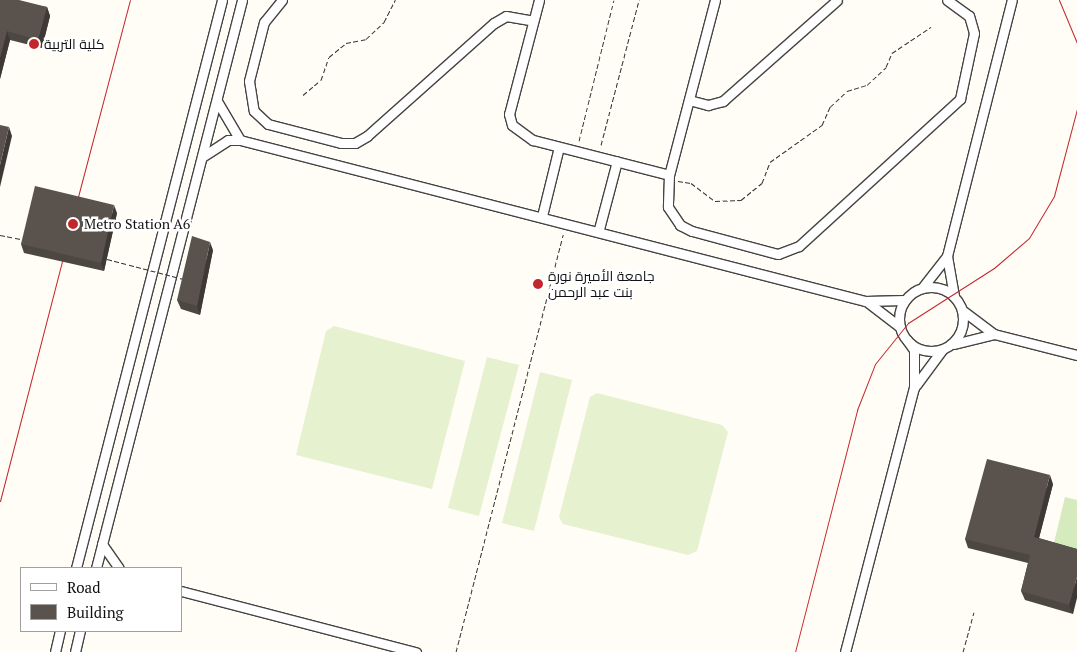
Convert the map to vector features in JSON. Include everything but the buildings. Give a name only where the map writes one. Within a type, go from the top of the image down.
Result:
[{"type":"street","points":[[76,567],[222,0]]},
{"type":"street","points":[[96,567],[242,0]]},
{"type":"street","points":[[282,0],[264,22],[249,81],[254,111],[268,124],[341,143],[355,143],[367,136],[494,23],[506,16],[533,21]]},
{"type":"street","points":[[539,0],[509,114],[512,125],[520,134],[560,147],[669,175]]},
{"type":"street","points":[[715,0],[669,175],[668,207],[680,225],[778,254],[794,250],[960,99],[974,34],[969,16],[947,0]]},
{"type":"street","points":[[689,100],[708,105],[723,101],[836,0]]},
{"type":"street","points":[[202,158],[228,140],[240,140],[599,229],[865,301],[906,300],[922,288],[947,256],[1012,0]]},
{"type":"street","points":[[216,101],[240,140]]},
{"type":"street","points":[[542,216],[560,147]]},
{"type":"street","points":[[599,229],[617,161]]},
{"type":"street","points":[[947,256],[954,296],[962,310],[994,334],[1077,355]]},
{"type":"street","points":[[922,288],[939,288],[954,296]]},
{"type":"street","points":[[900,327],[906,300]]},
{"type":"street","points":[[845,652],[914,388],[914,350],[900,327],[865,301]]},
{"type":"street","points":[[914,388],[962,329],[962,310]]},
{"type":"street","points":[[907,340],[924,351],[947,347],[994,334]]},
{"type":"street","points":[[102,544],[118,567]]},
{"type":"street","points":[[182,591],[416,652]]},
{"type":"street","points":[[55,652],[60,632]]},
{"type":"street","points":[[75,652],[80,632]]},
{"type":"path","points":[[303,96],[321,80],[329,57],[346,43],[366,38],[384,22],[395,0]]},
{"type":"path","points":[[579,141],[614,0]]},
{"type":"path","points":[[601,145],[639,0]]},
{"type":"path","points":[[678,181],[691,183],[715,201],[741,200],[762,183],[770,162],[822,125],[830,107],[847,91],[867,85],[886,68],[892,53],[931,27]]},
{"type":"path","points":[[456,652],[564,234]]},
{"type":"path","points":[[0,235],[25,240]]},
{"type":"path","points":[[106,259],[187,280]]},
{"type":"path","points":[[963,652],[974,612]]},
{"type":"green space","points":[[334,326],[465,361],[432,489],[296,455],[326,331]]},
{"type":"green space","points":[[487,357],[519,365],[479,516],[448,508]]},
{"type":"green space","points":[[540,372],[572,380],[534,531],[502,523]]},
{"type":"green space","points":[[597,393],[722,425],[728,432],[697,551],[688,555],[563,524],[559,517],[590,397]]},
{"type":"green space","points":[[1065,497],[1077,500],[1077,561],[1051,555]]},
{"type":"tram line","points":[[75,208],[130,0]]},
{"type":"tram line","points":[[1059,0],[1077,43]]},
{"type":"tram line","points":[[795,652],[857,410],[875,364],[908,323],[994,268],[1029,238],[1054,196],[1077,109]]},
{"type":"tram line","points":[[0,501],[65,250]]},
{"type":"place","name":"كلية التربية","points":[[34,44]]},
{"type":"place","name":"Metro Station A6","points":[[73,224]]},
{"type":"place","name":"جامعة الأميرة نورة بنت عبد الرحمن","points":[[538,284]]}]
